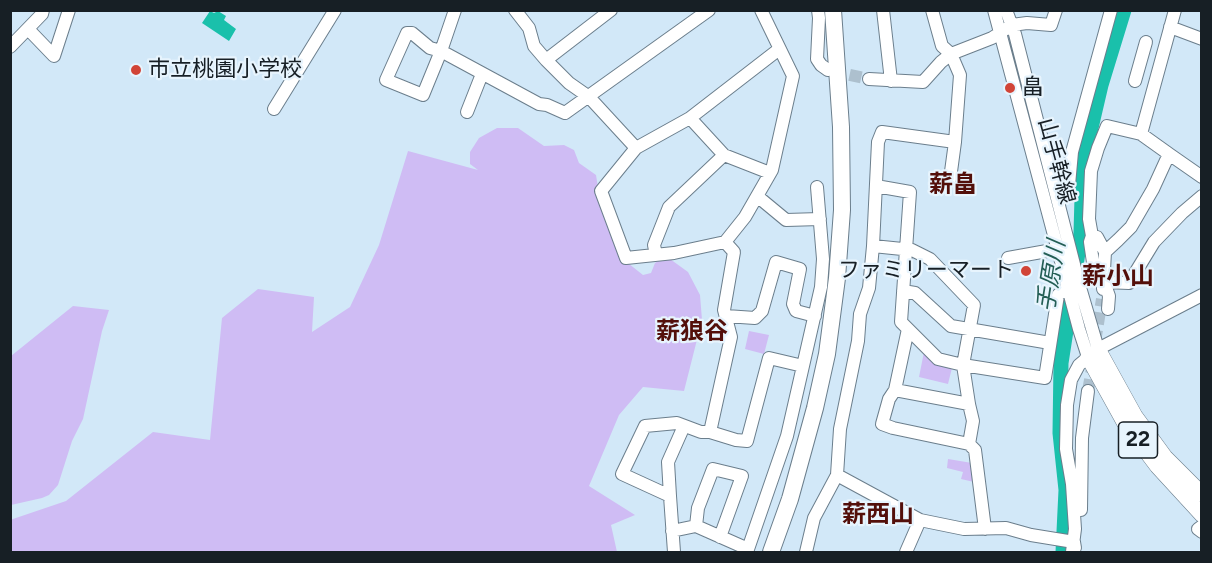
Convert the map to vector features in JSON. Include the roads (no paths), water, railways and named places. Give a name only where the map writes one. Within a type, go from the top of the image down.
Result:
[{"type":"highway","points":[[771,552],[790,499],[815,408],[827,354],[837,278],[842,210],[842,139],[833,10]]},
{"type":"highway","points":[[777,552],[795,501],[821,410],[832,355],[842,279],[847,174],[845,96],[839,10]]},
{"type":"main road","name":"22","points":[[1093,353],[1165,457],[1202,494]]},
{"type":"main road","name":"22","points":[[1093,353],[1124,422],[1157,465],[1202,515]]},
{"type":"street","points":[[10,47],[43,10]]},
{"type":"street","points":[[28,29],[54,56],[69,10]]},
{"type":"street","points":[[274,109],[335,10]]},
{"type":"street","points":[[455,10],[441,51],[423,95],[386,80],[407,33],[412,33],[430,48],[441,51],[539,104],[565,113],[709,10]]},
{"type":"street","points":[[546,60],[611,10]]},
{"type":"street","points":[[761,10],[778,50],[793,76],[770,173],[745,218],[725,242],[674,253],[626,258],[601,191],[636,148],[690,118],[778,50]]},
{"type":"street","points":[[818,10],[817,58],[828,70]]},
{"type":"street","points":[[883,10],[891,81]]},
{"type":"street","points":[[932,10],[942,46],[951,54],[960,75],[950,179]]},
{"type":"street","name":"山手幹線","points":[[994,10],[1065,249],[1079,329],[1093,353]]},
{"type":"street","name":"山手幹線","points":[[1006,10],[1012,25],[1059,203],[1065,249],[1065,274],[1083,301],[1093,353]]},
{"type":"street","points":[[869,79],[923,82],[951,54],[992,38],[1012,25],[1027,23],[1051,25],[1056,10]]},
{"type":"street","points":[[1059,203],[1069,185],[1072,152],[1111,10]]},
{"type":"street","points":[[1141,134],[1174,10]]},
{"type":"street","points":[[517,11],[529,28],[534,46],[546,60],[569,83],[589,97],[636,148]]},
{"type":"street","points":[[1170,27],[1202,39]]},
{"type":"street","points":[[1135,81],[1146,42]]},
{"type":"street","points":[[1140,62],[1159,67]]},
{"type":"street","points":[[467,112],[482,74]]},
{"type":"street","points":[[690,118],[724,155],[770,173]]},
{"type":"street","points":[[876,186],[910,192],[901,322],[938,358],[963,365],[1045,378],[1058,295],[1094,269],[1089,219],[1091,171],[1107,126],[1141,134],[1202,177]]},
{"type":"street","points":[[806,552],[814,518],[837,475],[840,429],[858,341],[860,314],[869,288],[878,142],[882,132],[955,142]]},
{"type":"street","points":[[1105,252],[1131,227],[1153,189],[1169,154]]},
{"type":"street","points":[[656,255],[654,245],[669,207],[724,155]]},
{"type":"street","points":[[672,531],[696,526],[747,551],[788,436],[821,288],[823,259],[817,187]]},
{"type":"street","points":[[757,196],[786,220],[820,219]]},
{"type":"street","points":[[1104,282],[1129,283],[1154,242],[1202,196]]},
{"type":"street","points":[[1092,236],[1097,237],[1105,252],[1105,304]]},
{"type":"street","points":[[710,432],[731,337],[724,310],[734,252],[725,242]]},
{"type":"street","points":[[873,246],[906,250],[930,259],[974,305],[963,365],[973,421],[969,444]]},
{"type":"street","points":[[1008,258],[1065,249]]},
{"type":"street","points":[[726,316],[755,318],[762,311],[776,262],[800,269],[793,304],[796,310],[815,316]]},
{"type":"street","points":[[903,291],[915,293],[951,327],[1050,344]]},
{"type":"street","points":[[1073,544],[1072,484],[1066,449],[1067,405],[1071,380],[1079,365],[1093,353],[1202,295]]},
{"type":"street","points":[[908,329],[895,390],[889,399],[882,424],[969,444],[975,450],[985,529]]},
{"type":"street","points":[[669,496],[622,474],[645,426],[676,423],[701,432],[747,441],[769,358],[803,366]]},
{"type":"street","points":[[895,390],[969,404]]},
{"type":"street","points":[[1073,544],[1080,523],[1082,438],[1089,391]]},
{"type":"street","points":[[674,552],[669,496],[669,462],[684,426]]},
{"type":"street","points":[[696,526],[698,507],[713,469],[742,476],[720,537]]},
{"type":"street","points":[[837,475],[920,520],[964,529],[1006,528],[1031,536],[1053,538],[1073,544]]},
{"type":"street","points":[[906,552],[920,520]]},
{"type":"street","points":[[1202,526],[1198,529],[1202,532]]},
{"type":"waterway","name":"手原川","points":[[1063,552],[1066,490],[1060,433],[1061,363],[1081,233],[1083,162],[1101,85],[1124,10]]},
{"type":"tunnel","points":[[832,71],[869,79]]},
{"type":"tunnel","points":[[1095,342],[1102,299]]},
{"type":"tunnel","points":[[1088,391],[1093,363]]},
{"type":"place","name":"市立桃園小学校","points":[[136,70]]},
{"type":"place","name":"畠","points":[[1010,88]]},
{"type":"place","name":"ファミリーマート","points":[[1026,271]]},
{"type":"district","name":"薪畠","points":[[953,185]]},
{"type":"district","name":"薪小山","points":[[1118,277]]},
{"type":"district","name":"薪狼谷","points":[[692,332]]},
{"type":"district","name":"薪西山","points":[[878,515]]}]
